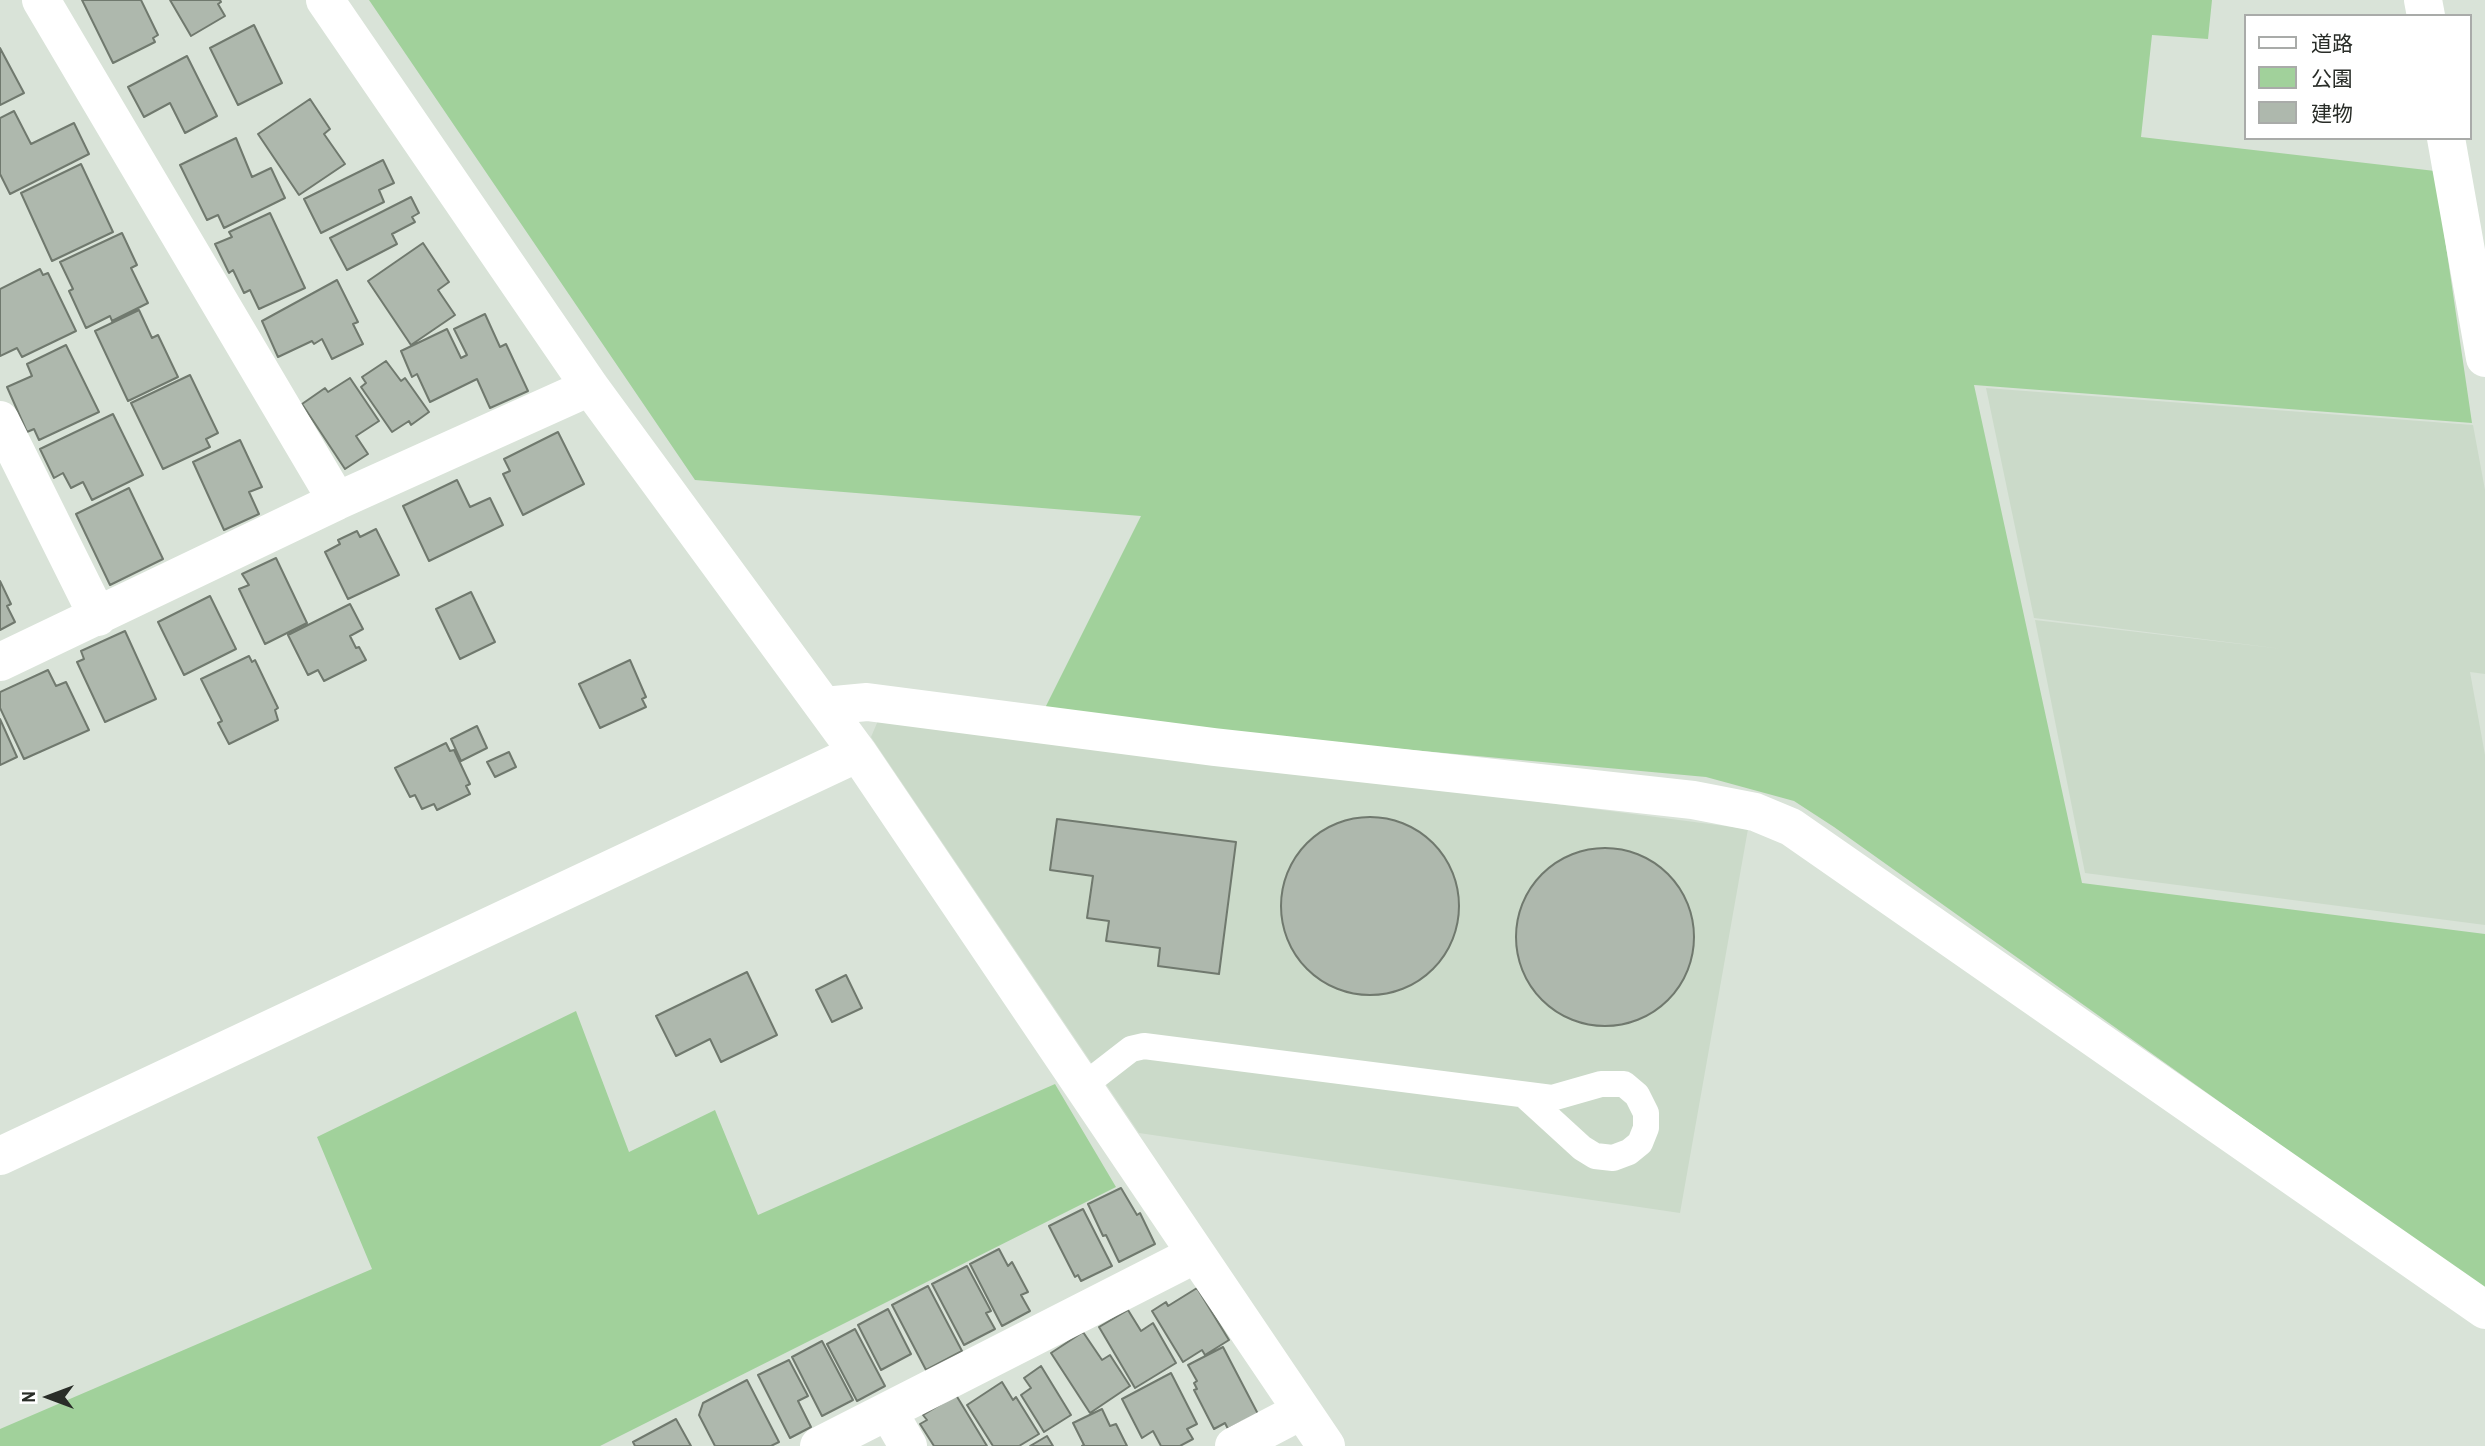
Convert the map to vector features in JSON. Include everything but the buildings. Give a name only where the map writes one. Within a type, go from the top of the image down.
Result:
[{"type":"street","points":[[41,0],[337,501]]},
{"type":"street","points":[[326,0],[590,387],[858,753],[1326,1446]]},
{"type":"street","points":[[2446,140],[2485,358]]},
{"type":"street","points":[[0,662],[337,501],[590,387]]},
{"type":"street","points":[[0,420],[98,617]]},
{"type":"street","points":[[824,706],[867,702],[1213,747],[1693,800],[1755,812],[1791,827],[2485,1310]]},
{"type":"street","points":[[0,1156],[858,753]]},
{"type":"street","points":[[820,1446],[1196,1254]]},
{"type":"street","points":[[888,1411],[908,1446]]},
{"type":"street","points":[[1234,1446],[1301,1411]]},
{"type":"lane","points":[[1082,1087],[1131,1049],[1144,1046],[1524,1095]]},
{"type":"shaded area","points":[[1986,388],[2473,425],[2485,490],[2485,674],[2470,672],[2485,755],[2485,925],[2085,873],[2035,620],[2283,649],[2034,618]]},
{"type":"shaded area","points":[[880,716],[1748,829],[1680,1213],[1139,1133],[871,737]]},
{"type":"green space","points":[[369,0],[2212,0],[2208,39],[2152,35],[2141,137],[2435,171],[2472,423],[1974,385],[2082,883],[2485,934],[2485,1291],[1794,801],[1706,777],[1041,716],[1141,516],[695,480]]},
{"type":"green space","points":[[576,1011],[629,1152],[715,1110],[758,1215],[1055,1084],[1116,1187],[600,1446],[0,1446],[0,1429],[372,1269],[317,1137]]}]
